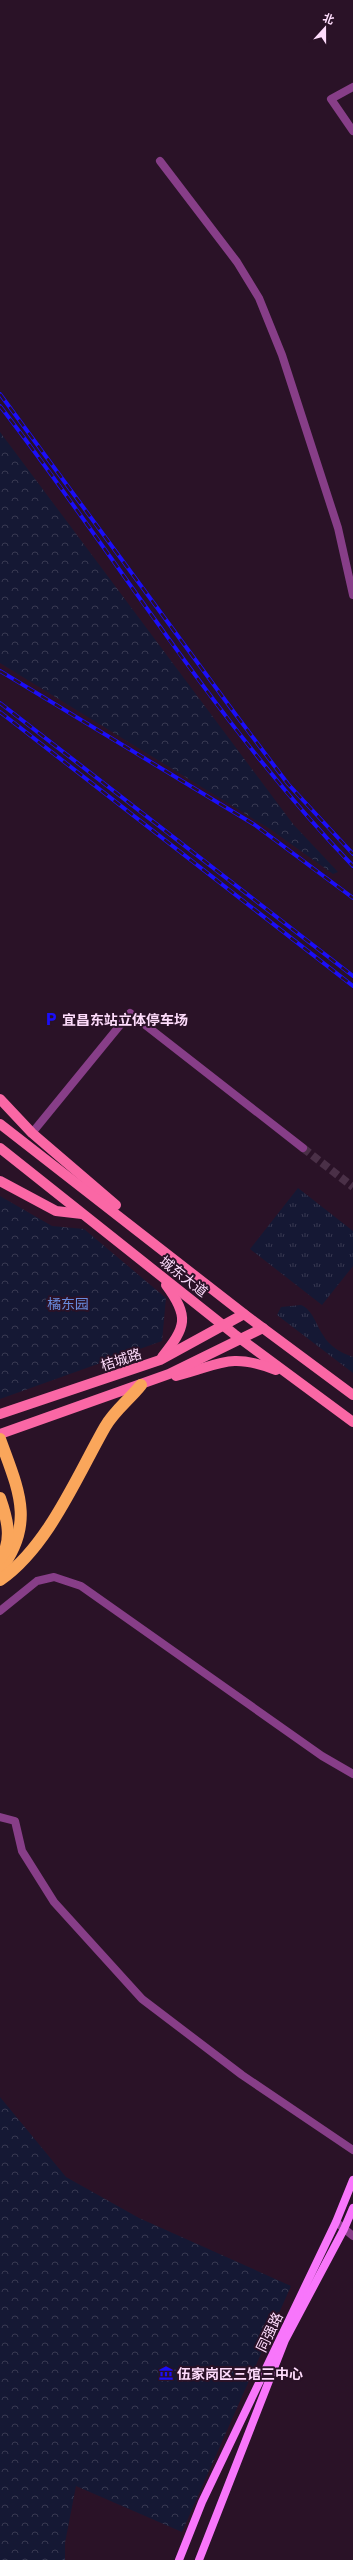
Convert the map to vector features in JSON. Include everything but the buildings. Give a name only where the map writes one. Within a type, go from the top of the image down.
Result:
[{"type":"highway","points":[[0,1580],[8,1574],[42,1537],[78,1480],[106,1425],[141,1385]]},
{"type":"highway","points":[[0,1439],[3,1459],[16,1513],[14,1536],[0,1559]]},
{"type":"highway","points":[[0,1570],[17,1545],[22,1519],[18,1498],[3,1459]]},
{"type":"highway","points":[[0,1498],[6,1522],[8,1548]]},
{"type":"main road","points":[[0,1099],[32,1133],[202,1280]]},
{"type":"main road","name":"城东大道","points":[[0,1124],[244,1314],[353,1395]]},
{"type":"main road","name":"城东大道","points":[[0,1148],[242,1340],[353,1422]]},
{"type":"main road","points":[[0,1181],[56,1211],[83,1214]]},
{"type":"main road","points":[[158,1274],[178,1301],[183,1316],[182,1329],[160,1360]]},
{"type":"main road","name":"桔城路","points":[[0,1414],[160,1360],[244,1314]]},
{"type":"main road","points":[[141,1385],[242,1340],[263,1328]]},
{"type":"main road","points":[[0,1434],[141,1385],[235,1360],[256,1362],[287,1374]]},
{"type":"main road","name":"同强路","points":[[179,2560],[202,2502],[336,2222],[353,2180]]},
{"type":"main road","name":"同强路","points":[[199,2560],[285,2340],[344,2229],[351,2219],[353,2208]]},
{"type":"street","points":[[353,87],[331,99],[353,131]]},
{"type":"street","points":[[160,161],[237,262],[258,298],[282,355],[338,528],[353,595]]},
{"type":"street","points":[[32,1133],[130,1013],[304,1148]]},
{"type":"street","points":[[0,1611],[37,1581],[54,1577],[81,1586],[322,1756],[353,1774]]},
{"type":"street","points":[[0,1817],[15,1821],[22,1852],[54,1902],[142,1999],[242,2075],[353,2150]]},
{"type":"street","points":[[340,2210],[351,2219]]},
{"type":"street","points":[[336,2222],[353,2236]]},
{"type":"green space","points":[[0,432],[293,824],[338,872],[333,874],[270,829],[0,663]]},
{"type":"green space","points":[[298,1188],[353,1231],[353,1266],[322,1305],[250,1249]]},
{"type":"green space","name":"橘东园","points":[[0,1196],[52,1226],[84,1229],[166,1298],[162,1341],[0,1399]]},
{"type":"green space","points":[[301,1305],[309,1310],[326,1339],[332,1346],[353,1357],[353,1373],[277,1315],[281,1307]]},
{"type":"green space","points":[[0,2097],[66,2177],[139,2218],[291,2286],[182,2532],[76,2486],[65,2543],[65,2560],[0,2560]]},
{"type":"tunnel","points":[[303,1148],[353,1187]]},
{"type":"railway","points":[[0,394],[288,784],[353,854]]},
{"type":"railway","points":[[0,406],[44,464],[170,641],[257,757],[353,866]]},
{"type":"railway","points":[[0,671],[255,825],[353,898]]},
{"type":"railway","points":[[0,703],[353,976]]},
{"type":"railway","points":[[0,712],[353,986]]},
{"type":"place","name":"宜昌东站立体停车场","points":[[51,1019]]},
{"type":"place","name":"伍家岗区三馆三中心","points":[[166,2373]]}]
